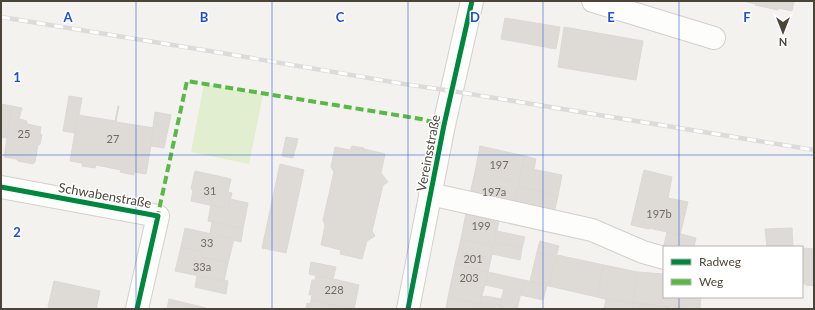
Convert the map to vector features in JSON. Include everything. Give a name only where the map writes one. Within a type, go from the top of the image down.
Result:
[{"type":"street","name":"Vereinsstraße","points":[[408,309],[444,125],[472,1]]},
{"type":"street","points":[[594,1],[714,38]]},
{"type":"street","name":"Schwabenstraße","points":[[1,187],[158,216],[137,309]]},
{"type":"street","points":[[430,194],[592,230],[642,252],[663,258]]},
{"type":"green space","points":[[204,84],[263,95],[249,164],[191,152]]},
{"type":"building","points":[[742,1],[794,1],[792,11],[778,8],[778,10]]},
{"type":"building","points":[[505,18],[560,27],[556,49],[501,39]]},
{"type":"building","points":[[564,27],[643,41],[636,80],[558,67]]},
{"type":"building","points":[[69,96],[82,98],[75,133],[63,131]]},
{"type":"building","points":[[1,104],[12,106],[7,138],[1,137]]},
{"type":"building","points":[[12,106],[22,108],[19,119],[27,121],[27,124],[41,127],[40,133],[42,135],[40,144],[38,145],[35,162],[33,164],[4,157]]},
{"type":"building","points":[[118,106],[116,122],[154,128],[146,174],[134,172],[134,175],[120,172],[121,170],[96,165],[95,168],[82,166],[82,163],[70,161],[78,115],[115,121]]},
{"type":"building","points":[[155,112],[171,115],[164,148],[151,146]]},
{"type":"building","points":[[286,137],[298,139],[293,158],[282,156]]},
{"type":"building","points":[[352,146],[385,154],[381,173],[388,182],[383,185],[372,231],[375,236],[367,241],[362,259],[340,254],[341,250],[321,245],[325,225],[323,220],[334,172],[331,167],[335,147],[350,150]]},
{"type":"building","points":[[480,146],[525,156],[519,182],[475,172]]},
{"type":"building","points":[[525,156],[536,159],[534,169],[522,167]]},
{"type":"building","points":[[280,164],[304,170],[286,253],[262,248]]},
{"type":"building","points":[[522,167],[562,175],[558,196],[518,187]]},
{"type":"building","points":[[644,170],[672,177],[668,198],[688,202],[680,235],[631,225]]},
{"type":"building","points":[[195,171],[231,179],[228,192],[232,193],[228,209],[191,201],[193,190],[191,189]]},
{"type":"building","points":[[475,172],[519,182],[514,208],[469,198]]},
{"type":"building","points":[[518,187],[558,196],[553,217],[514,208]]},
{"type":"building","points":[[230,199],[248,203],[243,229],[208,221],[211,205],[228,209]]},
{"type":"building","points":[[466,213],[499,220],[494,246],[461,239]]},
{"type":"building","points":[[212,222],[243,229],[241,242],[210,234]]},
{"type":"building","points":[[185,228],[234,239],[228,263],[202,257],[203,252],[181,247]]},
{"type":"building","points":[[792,228],[793,246],[767,246],[765,229]]},
{"type":"building","points":[[497,231],[525,237],[522,248],[494,242]]},
{"type":"building","points":[[667,232],[696,238],[694,246],[664,246]]},
{"type":"building","points":[[461,239],[494,246],[488,272],[455,264]]},
{"type":"building","points":[[540,241],[559,246],[556,257],[537,252]]},
{"type":"building","points":[[494,242],[522,248],[520,260],[492,254]]},
{"type":"building","points":[[181,247],[203,252],[202,257],[228,263],[224,281],[175,271]]},
{"type":"building","points":[[803,248],[814,249],[814,286],[806,285],[803,283]]},
{"type":"building","points":[[537,252],[556,257],[549,286],[530,281]]},
{"type":"building","points":[[557,255],[604,265],[597,297],[549,286]]},
{"type":"building","points":[[311,262],[336,267],[333,279],[309,274]]},
{"type":"building","points":[[455,264],[488,272],[480,304],[448,297]]},
{"type":"building","points":[[604,265],[637,272],[633,303],[597,297]]},
{"type":"building","points":[[488,272],[524,280],[517,309],[499,307],[504,289],[485,285]]},
{"type":"building","points":[[637,272],[663,274],[663,298],[701,298],[700,309],[633,303]]},
{"type":"building","points":[[316,275],[359,285],[354,309],[311,300],[312,295],[309,295],[312,280],[315,280]]},
{"type":"building","points":[[197,276],[228,281],[226,294],[195,287]]},
{"type":"building","points":[[524,280],[547,285],[543,300],[521,295]]},
{"type":"building","points":[[54,281],[100,291],[96,309],[51,309],[48,307]]},
{"type":"building","points":[[482,296],[501,299],[499,306],[480,303]]},
{"type":"building","points":[[448,297],[480,304],[478,309],[446,309]]},
{"type":"building","points":[[169,299],[206,308],[167,309]]},
{"type":"building","points":[[606,299],[633,303],[632,309],[604,309]]},
{"type":"building","points":[[311,300],[354,309],[306,309],[307,303],[310,304]]},
{"type":"building","points":[[480,303],[492,306],[507,309],[478,309]]},
{"type":"building","points":[[633,303],[670,307],[670,309],[632,309]]},
{"type":"railway","points":[[1,17],[814,150]]},
{"type":"marked path","points":[[157,219],[187,81],[421,119],[444,125]]},
{"type":"cycle path","points":[[408,309],[444,125],[472,1]]},
{"type":"cycle path","points":[[1,187],[158,216],[137,309]]}]
